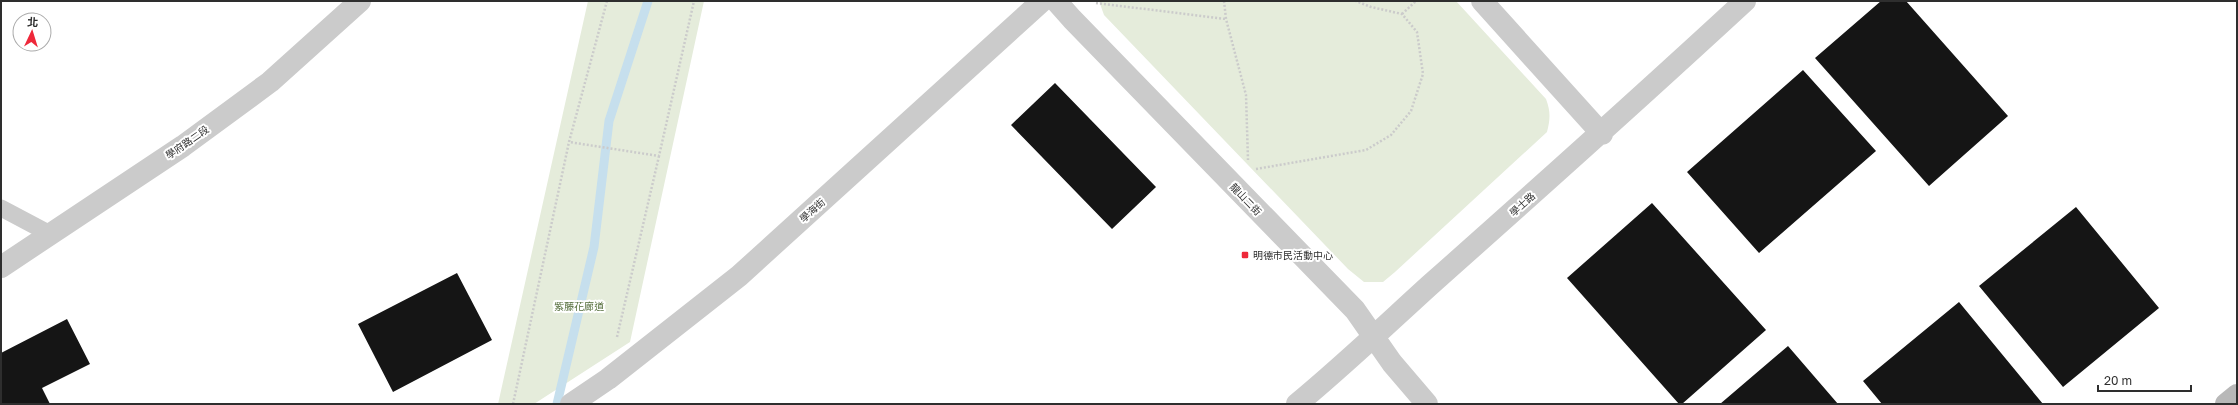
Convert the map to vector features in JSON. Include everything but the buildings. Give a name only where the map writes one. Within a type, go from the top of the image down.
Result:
[{"type":"main road","points":[[2226,404],[2237,395]]},
{"type":"street","name":"學府路二段","points":[[1,267],[52,235],[183,146],[270,82],[360,1]]},
{"type":"street","name":"學海街","points":[[571,404],[608,379],[739,276],[1042,1]]},
{"type":"street","name":"龍山二街","points":[[1056,1],[1355,310],[1375,336],[1392,363],[1427,404]]},
{"type":"street","points":[[1482,1],[1602,134]]},
{"type":"street","name":"學士路","points":[[1297,404],[1341,368],[1602,134],[1745,1]]},
{"type":"lane","points":[[1,208],[52,235]]},
{"type":"path","points":[[513,404],[569,142],[606,1]]},
{"type":"path","points":[[608,379],[694,1]]},
{"type":"path","points":[[1224,1],[1226,19],[1246,95],[1248,163]]},
{"type":"path","points":[[1248,170],[1366,150],[1391,135],[1411,111],[1423,74],[1417,32],[1402,14],[1371,7],[1356,1]]},
{"type":"path","points":[[1402,14],[1416,1]]},
{"type":"path","points":[[1093,3],[1226,19]]},
{"type":"path","points":[[569,142],[659,156]]},
{"type":"green space","name":"紫藤花廊道","points":[[588,1],[704,1],[630,342],[534,404],[498,404]]},
{"type":"green space","points":[[1099,1],[1456,1],[1546,99],[1550,116],[1547,132],[1383,282],[1364,282],[1348,269],[1104,15]]},
{"type":"waterway","points":[[557,404],[594,247],[609,121],[648,1]]},
{"type":"place","name":"明德市民活動中心","points":[[1245,255]]}]
